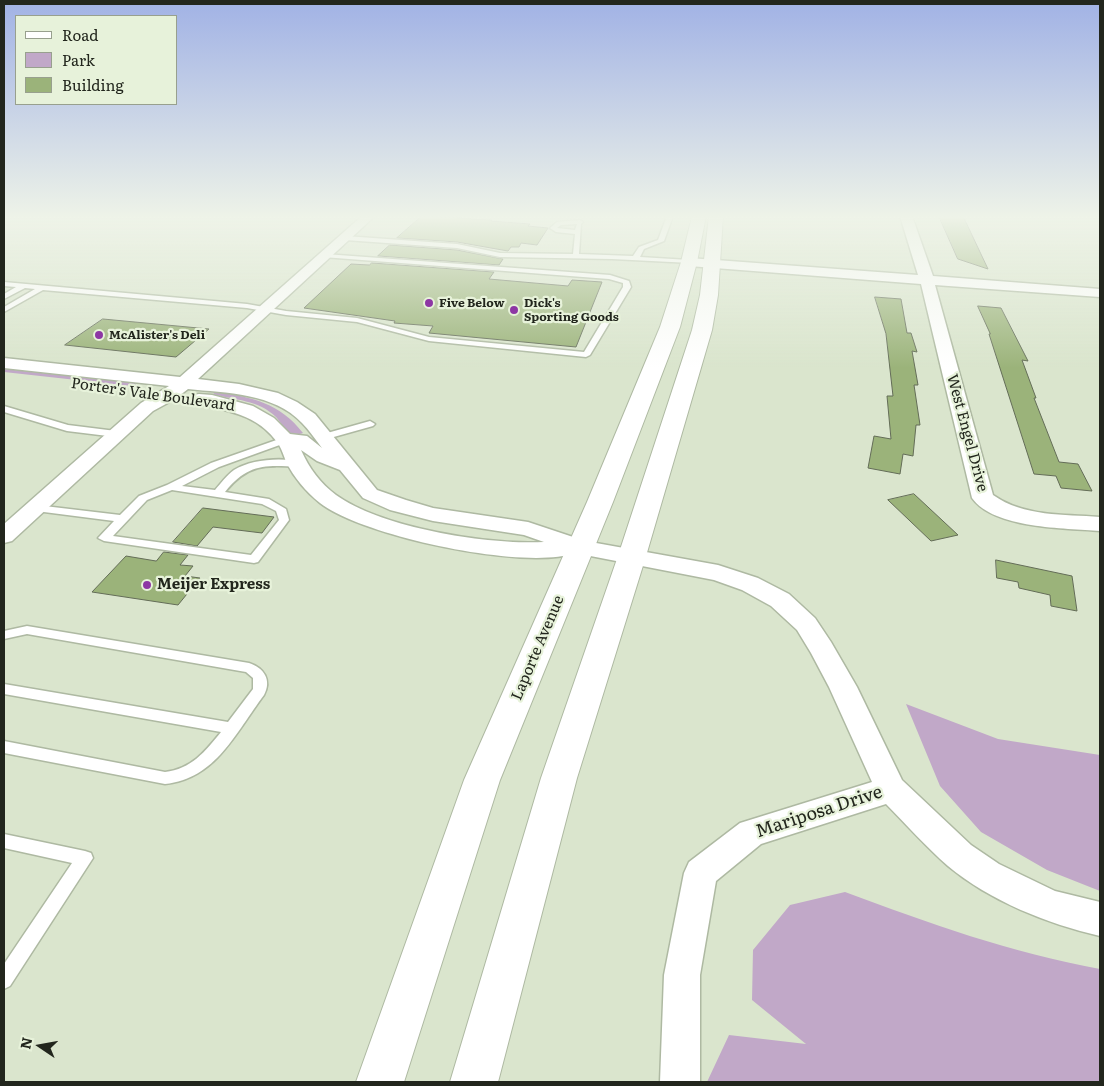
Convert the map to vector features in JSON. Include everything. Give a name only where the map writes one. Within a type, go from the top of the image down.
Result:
[{"type":"main road","name":"Laporte Avenue","points":[[380,1082],[482,780],[581,548],[667,336],[688,267]]},
{"type":"main road","points":[[474,1082],[559,778],[632,556],[702,330],[712,267]]},
{"type":"street","points":[[4,536],[116,434],[147,407],[177,389],[313,267]]},
{"type":"street","points":[[759,267],[1100,293]]},
{"type":"street","name":"West Engel Drive","points":[[923,267],[983,498],[998,509],[1019,517],[1100,524]]},
{"type":"street","name":"Porter's Vale Boulevard","points":[[4,363],[177,389],[208,400],[238,406],[255,413],[269,423],[285,440],[311,483],[335,504],[370,520],[408,532],[519,550],[581,548],[718,573],[750,584],[780,600],[806,624],[843,687],[891,789]]},
{"type":"street","name":"Porter's Vale Boulevard","points":[[4,377],[177,389],[239,389],[272,396],[308,418],[370,494],[398,506],[433,514],[528,529],[581,548]]},
{"type":"street","points":[[285,440],[298,439],[306,442],[313,451],[348,468]]},
{"type":"street","points":[[891,789],[959,855],[987,875],[1051,906],[1100,919]]},
{"type":"street","name":"Mariposa Drive","points":[[680,1082],[682,975],[701,873],[751,833],[891,789]]},
{"type":"lane","points":[[4,284],[247,306],[357,320],[429,339],[586,355],[627,287],[627,282],[622,279],[610,277],[470,267]]},
{"type":"lane","points":[[4,297],[23,286]]},
{"type":"lane","points":[[4,310],[42,288]]},
{"type":"lane","points":[[4,409],[68,428],[116,434]]},
{"type":"lane","points":[[323,437],[370,424]]},
{"type":"lane","points":[[171,487],[265,501],[281,509],[284,520],[254,559],[104,538],[143,498],[171,487],[215,465],[285,440]]},
{"type":"lane","points":[[218,493],[238,471],[260,465],[298,464]]},
{"type":"lane","points":[[36,508],[122,519]]},
{"type":"lane","points":[[4,635],[27,630],[249,668],[256,672],[262,682],[259,690],[206,760],[194,770],[180,776],[166,778],[4,747]]},
{"type":"lane","points":[[4,689],[230,728]]},
{"type":"lane","points":[[4,841],[85,858],[4,980]]},
{"type":"green space","points":[[4,369],[135,383],[136,385],[4,372]]},
{"type":"green space","points":[[216,392],[242,396],[275,408],[303,433],[297,435],[288,433],[276,417],[262,407],[246,401],[213,394]]},
{"type":"green space","points":[[906,704],[998,739],[1100,755],[1100,891],[1047,870],[981,832],[940,786]]},
{"type":"green space","points":[[845,892],[939,926],[1003,946],[1100,969],[1100,1082],[707,1082],[729,1035],[806,1044],[752,1000],[753,950],[790,905]]},
{"type":"building","points":[[348,267],[422,267],[494,272],[489,279],[568,286],[572,280],[602,282],[576,347],[429,333],[433,326],[394,323],[395,321],[304,308]]},
{"type":"building","points":[[875,297],[901,299],[907,333],[911,333],[917,352],[912,351],[918,385],[914,385],[920,425],[916,425],[913,456],[903,454],[900,474],[868,468],[874,436],[891,439],[887,396],[893,396],[886,334]]},
{"type":"building","points":[[978,306],[1001,308],[1028,361],[1022,360],[1036,398],[1034,398],[1059,462],[1078,464],[1092,491],[1061,488],[1056,476],[1034,474],[990,334]]},
{"type":"building","points":[[103,319],[209,329],[176,357],[65,345]]},
{"type":"building","points":[[914,494],[958,535],[931,541],[888,500]]},
{"type":"building","points":[[203,508],[274,517],[262,533],[213,527],[197,546],[173,542]]},
{"type":"building","name":"Meijer Express","points":[[164,552],[188,555],[180,565],[193,566],[185,576],[200,578],[178,605],[92,592],[126,556],[156,561]]},
{"type":"building","points":[[996,560],[1072,576],[1077,611],[1051,606],[1050,595],[1019,588],[1018,582],[997,578]]},
{"type":"place","name":"Five Below","points":[[429,303]]},
{"type":"place","name":"Dick's Sporting Goods","points":[[514,310]]},
{"type":"place","name":"McAlister's Deli","points":[[99,335]]},
{"type":"place","name":"Meijer Express","points":[[147,585]]}]
